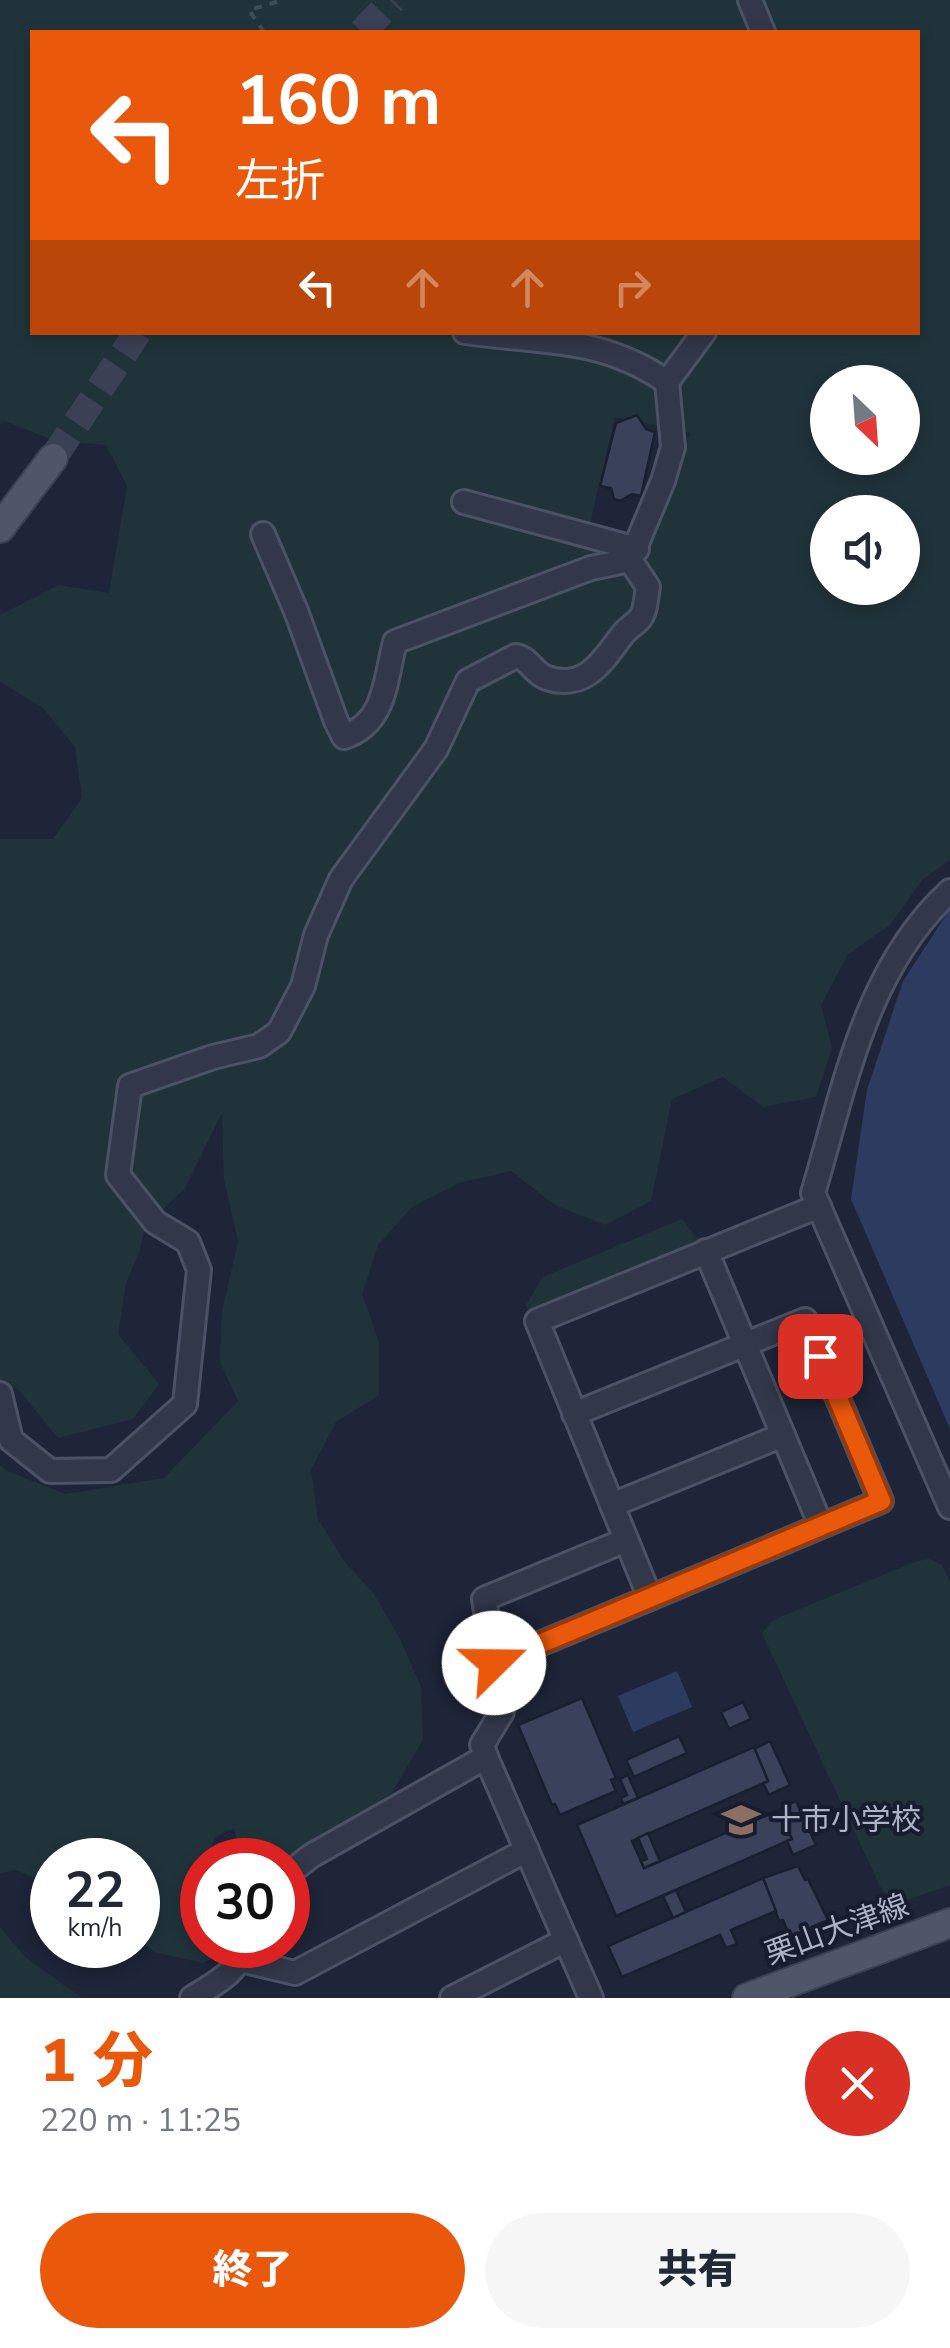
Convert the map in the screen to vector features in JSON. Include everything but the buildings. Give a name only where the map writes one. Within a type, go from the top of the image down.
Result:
[{"type":"main road","points":[[0,528],[53,458]]},
{"type":"main road","name":"栗山大津線","points":[[757,1996],[947,1932]]},
{"type":"street","points":[[750,0],[763,30]]},
{"type":"street","points":[[492,335],[591,346],[641,364],[667,382]]},
{"type":"street","points":[[0,1394],[11,1440],[50,1471],[111,1470],[185,1404],[200,1270],[188,1242],[155,1222],[118,1175],[130,1086],[259,1046],[279,1032],[303,986],[316,936],[341,879],[436,748],[468,681],[516,656],[526,658],[549,680],[577,679],[595,672],[642,616],[648,586],[633,555],[672,447],[667,382],[702,335]]},
{"type":"street","points":[[464,502],[633,555]]},
{"type":"street","points":[[262,534],[344,738],[362,732],[377,714],[394,642],[633,555]]},
{"type":"street","points":[[950,892],[920,922],[885,973],[861,1032],[813,1192],[950,1507]]},
{"type":"street","points":[[650,1598],[536,1321],[819,1206]]},
{"type":"street","points":[[706,1251],[822,1526]]},
{"type":"street","points":[[494,1663],[881,1501],[804,1320],[574,1414]]},
{"type":"street","points":[[612,1505],[783,1435]]},
{"type":"street","points":[[590,1998],[482,1744],[502,1712],[484,1599],[626,1540]]},
{"type":"street","points":[[310,1856],[486,1757]]},
{"type":"street","points":[[310,1965],[528,1850]]},
{"type":"street","points":[[452,1998],[566,1940]]},
{"type":"street","points":[[192,1998],[220,1981],[231,1968]]},
{"type":"path","points":[[263,30],[249,10],[283,0]]},
{"type":"shaded area","points":[[0,0],[950,0],[950,860],[922,880],[890,925],[848,954],[821,1005],[832,1048],[816,1097],[763,1107],[723,1077],[672,1099],[651,1201],[605,1225],[555,1205],[511,1171],[459,1183],[412,1207],[378,1245],[362,1294],[379,1342],[379,1395],[336,1422],[311,1470],[318,1519],[344,1561],[374,1594],[421,1687],[423,1740],[391,1794],[310,1848],[310,1838],[236,1838],[234,1828],[214,1838],[180,1838],[180,1958],[160,1953],[160,1838],[30,1838],[30,1876],[16,1870],[0,1873],[0,1465],[65,1494],[164,1478],[238,1401],[220,1362],[222,1311],[238,1242],[224,1179],[222,1113],[185,1188],[145,1227],[126,1283],[118,1334],[159,1384],[133,1419],[58,1438],[18,1389],[0,1384],[0,839],[53,839],[82,798],[75,747],[42,707],[0,682],[0,615],[59,585],[109,593],[127,486],[106,445],[53,440],[4,421],[0,424]],"holes":[[[615,417],[690,433],[651,537],[590,524]]]},
{"type":"shaded area","points":[[682,1219],[700,1243],[529,1312],[526,1305],[543,1277]]},
{"type":"shaded area","points":[[929,1559],[942,1565],[950,1582],[950,1885],[905,1901],[899,1894],[887,1894],[881,1888],[762,1633],[773,1620]]},
{"type":"shaded area","points":[[0,1927],[30,1961],[30,1968],[40,1968],[82,1998],[0,1998]]},
{"type":"water","points":[[950,909],[950,1429],[851,1199],[867,1090],[903,981]]},
{"type":"water","points":[[677,1671],[692,1707],[633,1732],[618,1696]]},
{"type":"tunnel","points":[[364,30],[393,0]]},
{"type":"tunnel","points":[[53,458],[136,335]]},
{"type":"place","name":"十市小学校","points":[[741,1820]]},
{"type":"route","points":[[494,1663],[881,1501],[820,1356]]}]
